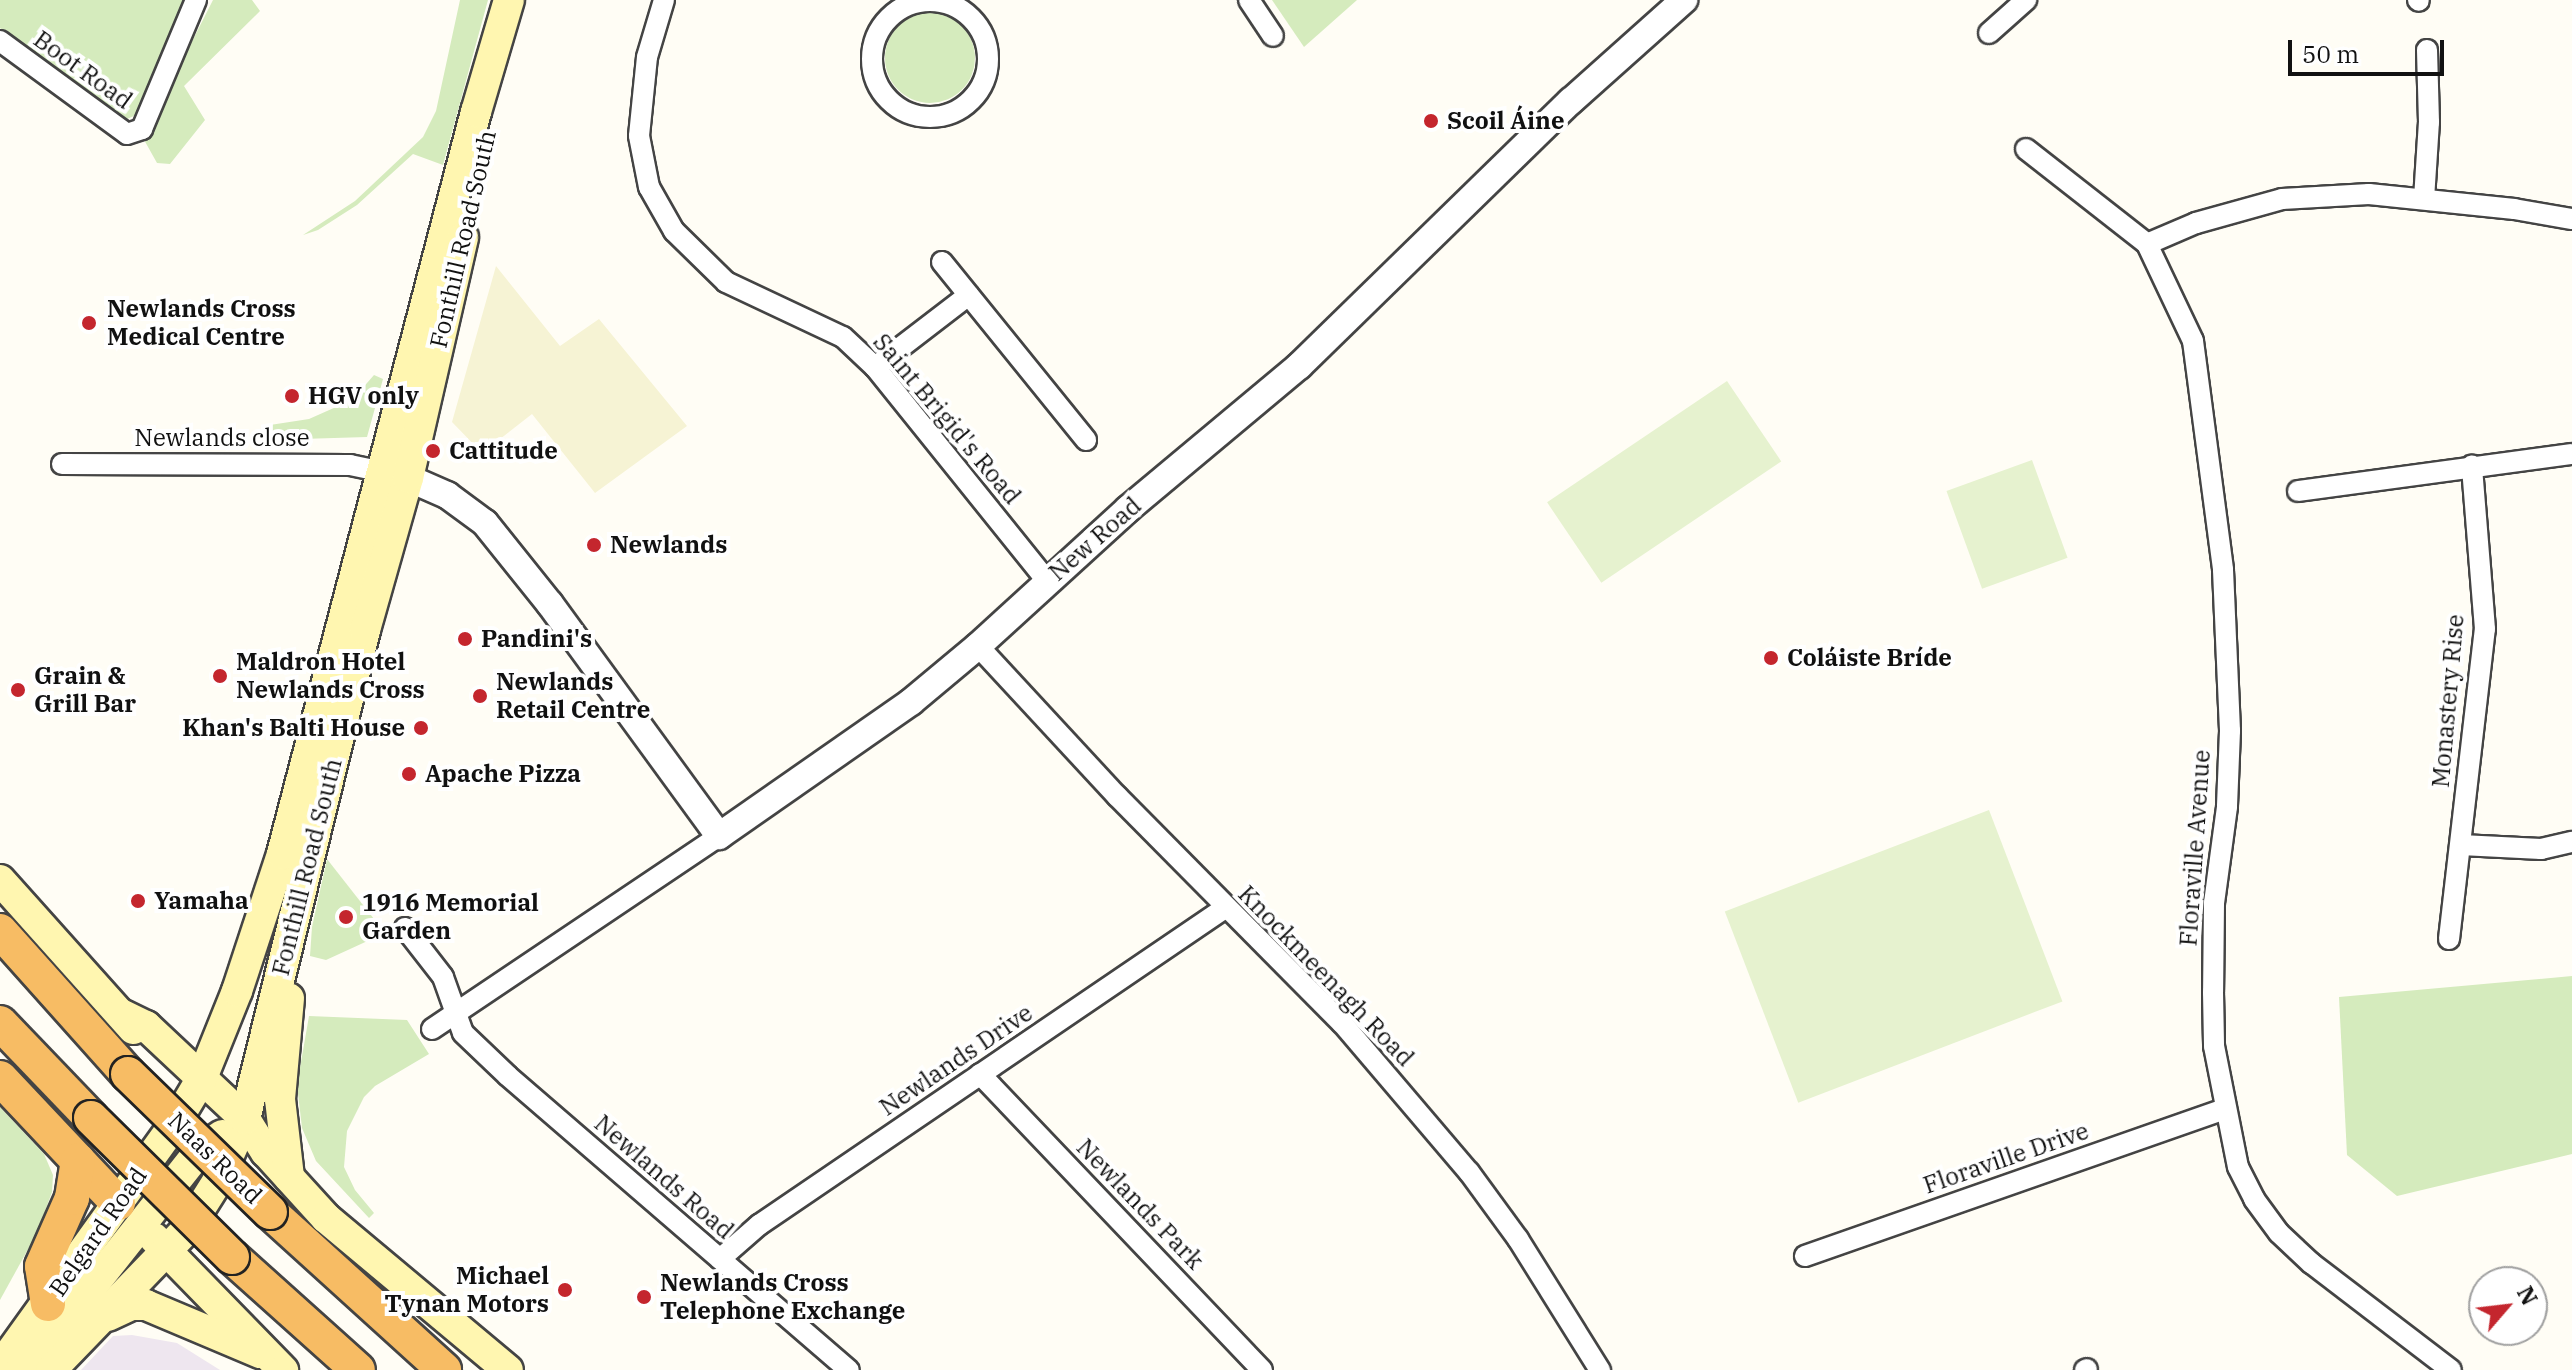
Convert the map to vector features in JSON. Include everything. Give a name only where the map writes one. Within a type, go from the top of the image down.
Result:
[{"type":"highway","name":"Naas Road","points":[[0,931],[128,1074],[270,1212],[444,1370]]},
{"type":"highway","points":[[0,1023],[232,1257],[358,1370]]},
{"type":"highway","points":[[0,1078],[128,1213]]},
{"type":"highway","points":[[48,1304],[42,1266],[72,1198],[78,1160]]},
{"type":"main road","name":"Fonthill Road South","points":[[197,1086],[226,1019],[282,854],[395,475],[490,118],[495,55],[509,0]]},
{"type":"main road","name":"Fonthill Road South","points":[[235,1136],[293,928],[365,630],[395,475]]},
{"type":"main road","points":[[0,880],[121,1014],[197,1086]]},
{"type":"main road","points":[[289,1179],[280,1099],[293,928]]},
{"type":"main road","points":[[121,1014],[146,1026],[164,1042],[197,1086]]},
{"type":"main road","points":[[164,1042],[199,1038],[226,1019]]},
{"type":"main road","name":"Naas Road","points":[[197,1086],[235,1136],[266,1152],[326,1218],[508,1370]]},
{"type":"main road","name":"Belgard Road","points":[[0,1367],[48,1304],[128,1213],[197,1086]]},
{"type":"main road","points":[[19,1370],[71,1313],[128,1213],[212,1139],[235,1136]]},
{"type":"main road","name":"Belgard Road","points":[[51,1370],[168,1252],[205,1203],[235,1136]]},
{"type":"main road","points":[[128,1213],[275,1363]]},
{"type":"main road","points":[[96,1323],[132,1305],[146,1305],[275,1363]]},
{"type":"street","name":"Boot Road","points":[[0,41],[127,134],[142,129],[196,0]]},
{"type":"street","name":"Saint Brigid's Road","points":[[664,0],[647,57],[639,136],[649,187],[674,231],[726,282],[843,337],[875,367],[1047,581]]},
{"type":"street","points":[[930,0],[949,3],[965,12],[986,43],[988,61],[980,88],[961,108],[944,115],[925,117],[893,103],[881,90],[872,56],[876,39],[890,17],[911,3],[930,0]]},
{"type":"street","points":[[1249,0],[1273,36]]},
{"type":"street","name":"New Road","points":[[432,1029],[719,836],[911,702],[978,646],[1047,581],[1299,366],[1590,82],[1684,0]]},
{"type":"street","points":[[1989,33],[2026,0]]},
{"type":"street","points":[[2424,199],[2429,122],[2427,50]]},
{"type":"street","name":"Floraville Avenue","points":[[2026,149],[2147,244],[2193,341],[2223,570],[2230,731],[2227,807],[2214,903],[2214,1046],[2224,1109],[2238,1167],[2254,1199],[2279,1233],[2311,1263],[2451,1370]]},
{"type":"street","points":[[2147,244],[2196,223],[2282,199],[2369,194],[2572,219]]},
{"type":"street","points":[[942,262],[1086,440]]},
{"type":"street","points":[[875,367],[969,295]]},
{"type":"street","points":[[2298,491],[2572,454]]},
{"type":"street","name":"Newlands close","points":[[62,464],[337,464],[395,475]]},
{"type":"street","name":"Monastery Rise","points":[[2449,939],[2485,629],[2472,466]]},
{"type":"street","points":[[395,475],[464,506],[495,534],[550,604],[719,836]]},
{"type":"street","name":"Knockmeenagh Road","points":[[978,646],[1225,908],[1266,944],[1342,1023],[1469,1172],[1518,1239],[1600,1370]]},
{"type":"street","points":[[2461,845],[2541,849],[2572,842]]},
{"type":"street","name":"Newlands Drive","points":[[720,1259],[759,1225],[1225,908]]},
{"type":"street","name":"Newlands Road","points":[[405,928],[443,977],[463,1033],[508,1076],[849,1370]]},
{"type":"street","name":"Newlands Park","points":[[980,1074],[1262,1370]]},
{"type":"street","name":"Floraville Drive","points":[[1805,1256],[2224,1109]]},
{"type":"shaded area","points":[[496,266],[560,346],[599,319],[687,426],[595,493],[532,414],[482,453],[452,422]]},
{"type":"shaded area","points":[[132,1335],[177,1343],[220,1370],[81,1370],[113,1336]]},
{"type":"green space","points":[[0,0],[188,0],[143,112],[127,119],[0,28]]},
{"type":"green space","points":[[213,0],[252,0],[260,11],[184,86],[205,120],[170,164],[157,163],[143,138]]},
{"type":"green space","points":[[460,0],[488,0],[443,165],[413,154],[357,205],[318,230],[303,235],[355,201],[423,137],[436,111]]},
{"type":"green space","points":[[1272,0],[1357,0],[1304,47]]},
{"type":"green space","points":[[930,13],[947,16],[962,26],[972,41],[975,58],[972,75],[962,90],[947,100],[930,103],[913,100],[898,90],[888,75],[885,58],[888,41],[898,26],[913,16]]},
{"type":"green space","points":[[374,375],[383,379],[367,437],[268,440],[270,425],[309,419],[353,399]]},
{"type":"green space","points":[[1727,381],[1781,461],[1601,583],[1547,502]]},
{"type":"green space","points":[[2032,460],[2068,558],[1982,589],[1946,491]]},
{"type":"green space","points":[[1989,810],[2062,1001],[1798,1103],[1725,911]]},
{"type":"green space","points":[[327,859],[385,933],[326,960],[310,956],[312,927]]},
{"type":"green space","points":[[2572,976],[2572,1154],[2397,1196],[2347,1155],[2339,997]]},
{"type":"green space","points":[[309,1016],[407,1020],[429,1054],[375,1086],[364,1097],[347,1131],[344,1167],[355,1190],[374,1213],[369,1218],[316,1161],[302,1128],[297,1085]]},
{"type":"green space","points":[[0,1107],[44,1154],[53,1175],[52,1192],[37,1233],[0,1300]]},
{"type":"place","name":"Scoil Áine","points":[[1431,121]]},
{"type":"place","name":"Newlands Cross Medical Centre","points":[[89,323]]},
{"type":"place","name":"HGV only","points":[[292,396]]},
{"type":"place","name":"Cattitude","points":[[433,451]]},
{"type":"place","name":"Newlands","points":[[594,545]]},
{"type":"place","name":"Pandini's","points":[[465,639]]},
{"type":"place","name":"Coláiste Bríde","points":[[1771,658]]},
{"type":"place","name":"Maldron Hotel Newlands Cross","points":[[220,676]]},
{"type":"place","name":"Grain & Grill Bar","points":[[18,690]]},
{"type":"place","name":"Newlands Retail Centre","points":[[480,696]]},
{"type":"place","name":"Khan's Balti House","points":[[421,728]]},
{"type":"place","name":"Apache Pizza","points":[[409,774]]},
{"type":"place","name":"Yamaha","points":[[138,901]]},
{"type":"place","name":"1916 Memorial Garden","points":[[346,917]]},
{"type":"place","name":"Michael Tynan Motors","points":[[565,1290]]},
{"type":"place","name":"Newlands Cross Telephone Exchange","points":[[644,1297]]}]
